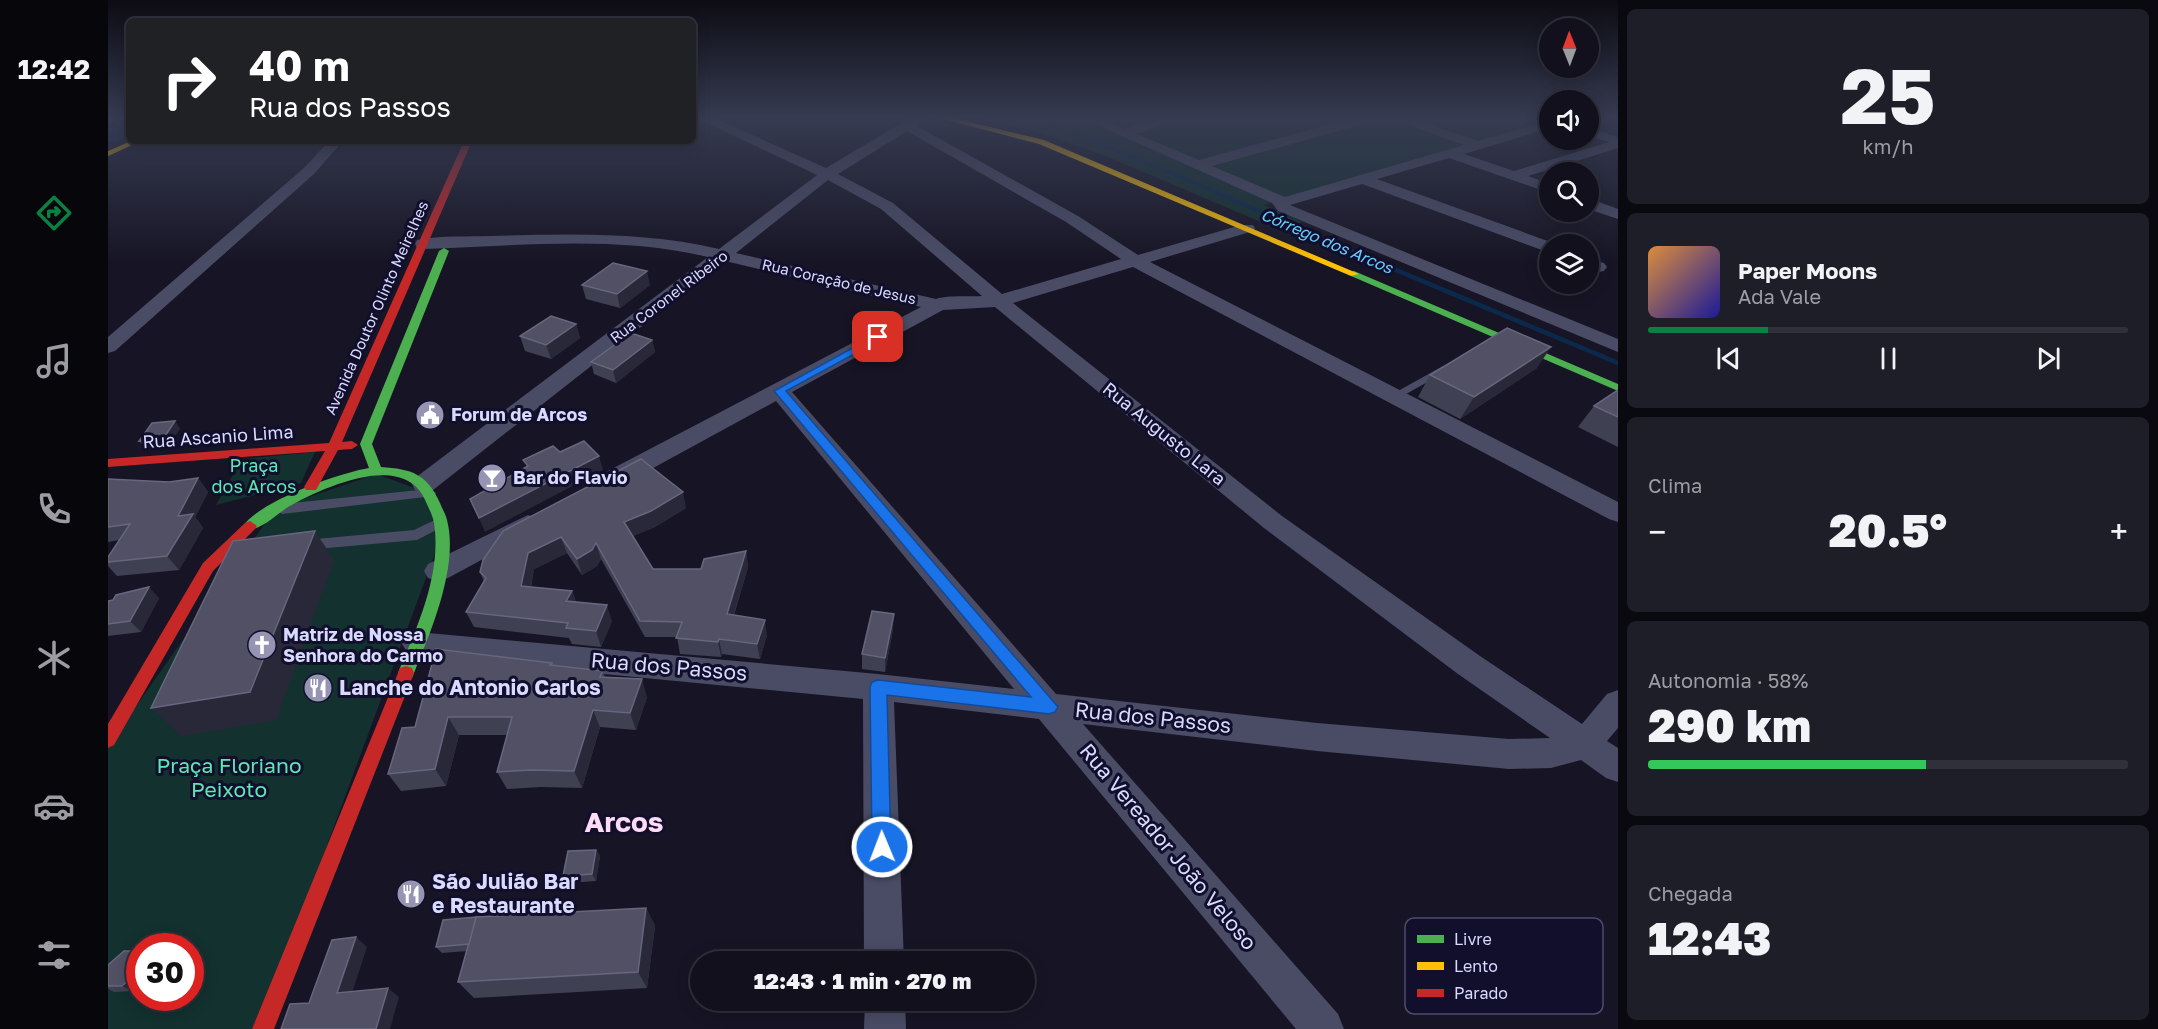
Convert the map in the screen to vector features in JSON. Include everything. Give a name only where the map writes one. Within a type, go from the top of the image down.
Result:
[{"type":"main road","name":"Avenida Doutor Olinto Meirelhes","points":[[311,487],[334,446],[423,244],[461,166]]},
{"type":"main road","points":[[1099,166],[1618,388]]},
{"type":"main road","points":[[377,472],[366,444],[449,238]]},
{"type":"main road","points":[[386,328],[413,326]]},
{"type":"main road","name":"Rua Ascanio Lima","points":[[108,463],[366,444]]},
{"type":"main road","points":[[108,740],[194,589],[272,510],[311,487],[377,472],[408,475],[426,488],[441,522],[442,539],[438,571],[417,644],[263,1029]]},
{"type":"street","points":[[108,347],[313,166]]},
{"type":"street","name":"Rua Augusto Lara","points":[[810,166],[887,206],[978,284],[1273,522],[1469,665],[1618,767]]},
{"type":"street","name":"Rua Coronel Ribeiro","points":[[426,488],[827,174],[840,166]]},
{"type":"street","points":[[986,166],[1137,262],[1618,513]]},
{"type":"street","points":[[1200,166],[1282,201],[1403,166]]},
{"type":"street","points":[[1486,166],[1539,185]]},
{"type":"street","points":[[1514,176],[1545,166]]},
{"type":"street","points":[[1360,178],[1539,244]]},
{"type":"street","points":[[1282,201],[1280,203],[1284,208],[1618,346]]},
{"type":"street","points":[[1599,207],[1618,214]]},
{"type":"street","name":"Rua Coração de Jesus","points":[[423,244],[449,238],[622,240],[680,245],[938,305],[999,301],[1247,228]]},
{"type":"street","points":[[593,489],[978,284]]},
{"type":"street","name":"Rua Vereador João Veloso","points":[[779,391],[1323,1029]]},
{"type":"street","points":[[438,571],[542,517]]},
{"type":"street","name":"Rua dos Passos","points":[[417,644],[878,687],[1306,735],[1509,754],[1551,753],[1584,744]]},
{"type":"street","points":[[878,687],[884,951]]},
{"type":"street","points":[[1584,744],[1618,704]]},
{"type":"street","points":[[885,1011],[885,1029]]},
{"type":"lane","points":[[1395,396],[1456,363]]},
{"type":"lane","points":[[272,510],[426,488]]},
{"type":"lane","points":[[287,547],[417,535],[441,522]]},
{"type":"green space","points":[[1129,166],[1398,166],[1264,205],[1302,222],[1282,231]]},
{"type":"green space","name":"Praça dos Arcos","points":[[315,452],[301,483],[216,505],[242,459]]},
{"type":"green space","points":[[376,474],[426,492],[277,508]]},
{"type":"green space","name":"Praça Floriano Peixoto","points":[[427,496],[440,540],[259,1029],[108,1029],[108,746],[273,512]]},
{"type":"building","points":[[613,263],[647,271],[617,294],[582,285]]},
{"type":"building","points":[[551,316],[576,324],[546,345],[520,336]]},
{"type":"building","points":[[1507,328],[1551,347],[1474,397],[1430,375]]},
{"type":"building","points":[[631,333],[652,340],[613,370],[591,362]]},
{"type":"building","points":[[1618,390],[1618,417],[1594,406]]},
{"type":"building","points":[[175,421],[163,439],[139,441],[152,423]]},
{"type":"building","points":[[584,441],[599,456],[479,518],[470,499],[528,466],[523,460],[553,446],[560,452]]},
{"type":"building","points":[[641,459],[683,492],[651,511],[624,522],[653,569],[701,569],[704,559],[746,551],[727,614],[765,620],[757,644],[719,639],[718,642],[676,638],[682,622],[640,621],[596,543],[592,550],[577,559],[561,537],[528,553],[521,586],[572,591],[566,601],[607,605],[596,631],[566,628],[568,623],[466,612],[486,578],[480,572],[483,560],[503,531]]},
{"type":"building","points":[[198,478],[178,516],[193,514],[167,556],[108,562],[108,557],[130,524],[108,527],[108,479],[169,482]]},
{"type":"building","points":[[315,531],[250,692],[151,708],[233,541]]},
{"type":"building","points":[[149,587],[130,621],[108,624],[108,601],[113,600],[116,595]]},
{"type":"building","points":[[872,611],[894,614],[885,658],[862,654]]},
{"type":"building","points":[[436,649],[603,671],[600,677],[642,679],[630,713],[593,710],[574,771],[497,772],[512,717],[448,717],[435,769],[388,774],[402,728],[415,727]]},
{"type":"building","points":[[596,850],[592,874],[563,876],[568,851]]},
{"type":"building","points":[[646,908],[638,972],[458,982],[476,917]]},
{"type":"building","points":[[476,917],[469,944],[436,947],[443,920]]},
{"type":"building","points":[[356,937],[337,993],[388,988],[376,1029],[281,1029],[290,1004],[309,1003],[332,940]]},
{"type":"building","points":[[126,951],[126,982],[122,986],[108,986],[108,965]]},
{"type":"waterway","name":"Córrego dos Arcos","points":[[1154,166],[1294,227]]},
{"type":"waterway","name":"Córrego dos Arcos","points":[[1291,226],[1618,363]]},
{"type":"traffic: fast","points":[[377,472],[366,444],[444,251]]},
{"type":"traffic: fast","points":[[1354,274],[1618,388]]},
{"type":"traffic: fast","points":[[250,526],[284,503],[331,482],[356,475],[379,471],[400,473],[421,482],[441,521],[441,561],[433,600],[406,673]]},
{"type":"traffic: slow","points":[[1098,166],[1354,274]]},
{"type":"traffic: jam","points":[[311,487],[334,446],[457,166]]},
{"type":"traffic: jam","points":[[108,463],[352,445]]},
{"type":"traffic: jam","points":[[108,740],[208,567],[250,526]]},
{"type":"traffic: jam","points":[[263,1029],[406,673]]},
{"type":"place","name":"Forum de Arcos","points":[[430,415]]},
{"type":"place","name":"Bar do Flavio","points":[[492,478]]},
{"type":"place","name":"Matriz de Nossa Senhora do Carmo","points":[[262,645]]},
{"type":"place","name":"Lanche do Antonio Carlos","points":[[318,688]]},
{"type":"place","name":"São Julião Bar e Restaurante","points":[[411,894]]},
{"type":"district","name":"Arcos","points":[[624,822]]},
{"type":"route","points":[[878,337],[779,391],[1049,707],[878,687],[882,847]]}]
